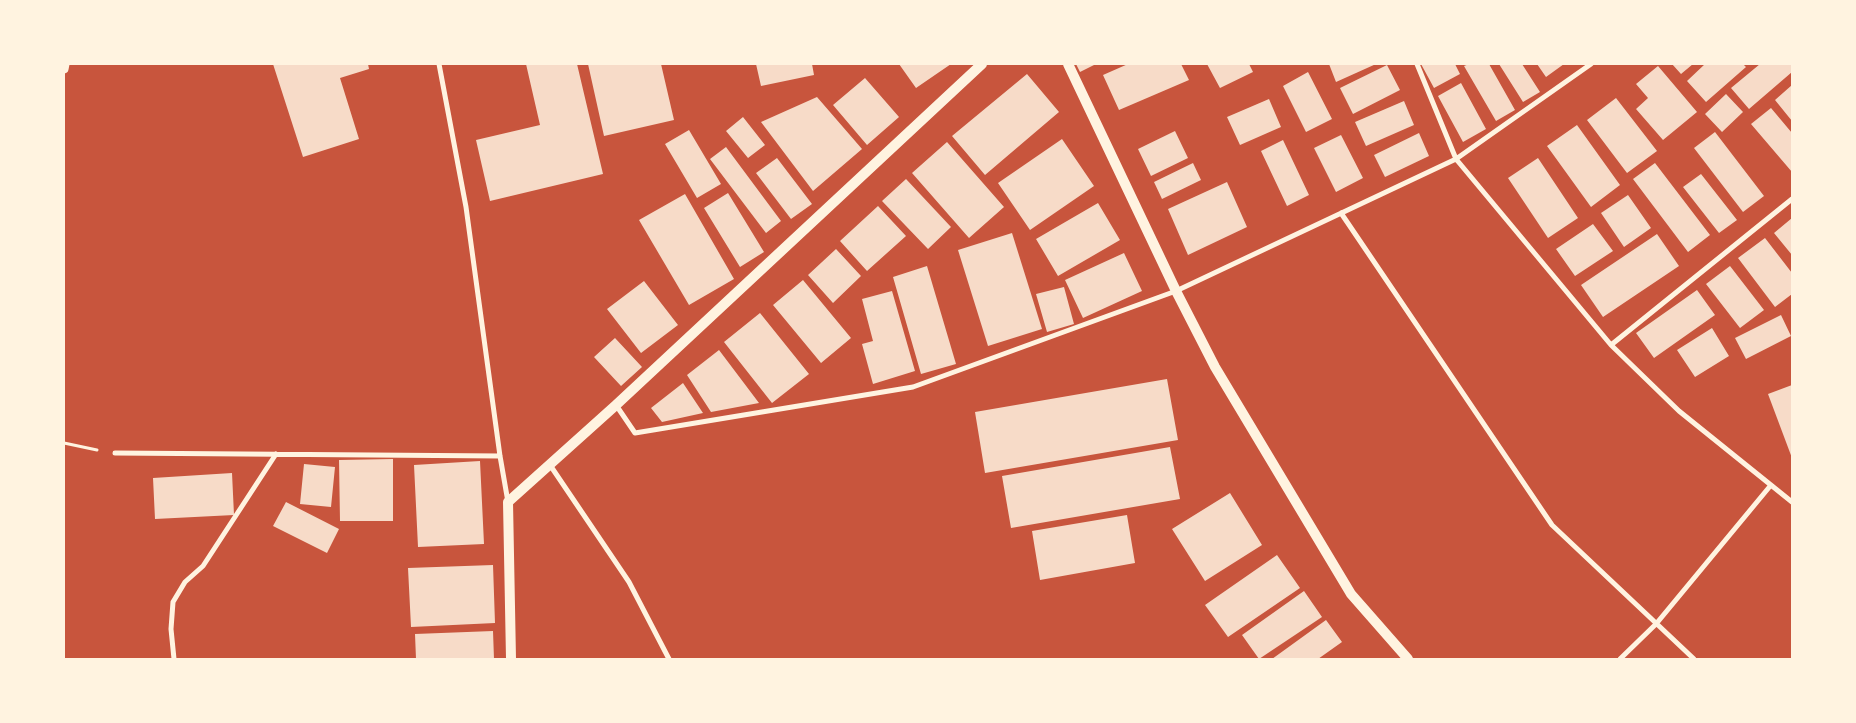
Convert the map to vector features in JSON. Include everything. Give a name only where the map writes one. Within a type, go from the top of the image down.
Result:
[{"type":"main road","points":[[511,659],[508,502],[616,405],[982,64]]},
{"type":"main road","points":[[1068,64],[1176,291],[1215,367],[1351,594],[1408,659]]},
{"type":"street","points":[[64,69],[65,64]]},
{"type":"street","points":[[439,64],[466,207],[508,502]]},
{"type":"street","points":[[1417,64],[1456,159],[1611,345],[1679,411],[1792,502]]},
{"type":"street","points":[[616,405],[635,433],[913,387],[1176,291],[1456,159],[1591,64]]},
{"type":"street","points":[[1611,345],[1792,199]]},
{"type":"street","points":[[1341,213],[1552,525],[1694,659]]},
{"type":"street","points":[[115,453],[500,456]]},
{"type":"street","points":[[174,659],[171,629],[173,602],[185,582],[203,566],[276,454]]},
{"type":"street","points":[[550,465],[629,582],[669,659]]},
{"type":"street","points":[[1620,659],[1656,624],[1771,485]]},
{"type":"path","points":[[64,443],[115,453]]},
{"type":"building","points":[[273,64],[368,64],[369,69],[340,78],[359,139],[303,157]]},
{"type":"building","points":[[526,64],[577,64],[603,174],[490,201],[476,140],[540,125]]},
{"type":"building","points":[[588,64],[661,64],[674,120],[604,136]]},
{"type":"building","points":[[756,64],[812,64],[814,75],[761,86]]},
{"type":"building","points":[[899,64],[951,64],[916,88]]},
{"type":"building","points":[[1076,64],[1096,64],[1080,72]]},
{"type":"building","points":[[1128,64],[1181,64],[1189,80],[1119,110],[1103,75]]},
{"type":"building","points":[[1207,64],[1249,64],[1253,72],[1220,88]]},
{"type":"building","points":[[1329,64],[1376,64],[1336,82]]},
{"type":"building","points":[[1421,64],[1455,64],[1460,74],[1434,88]]},
{"type":"building","points":[[1469,64],[1489,64],[1515,110],[1496,121],[1464,66]]},
{"type":"building","points":[[1499,64],[1522,64],[1540,92],[1523,102]]},
{"type":"building","points":[[1537,64],[1564,64],[1546,77]]},
{"type":"building","points":[[1672,64],[1693,64],[1681,74]]},
{"type":"building","points":[[1705,64],[1743,64],[1746,67],[1706,102],[1687,81]]},
{"type":"building","points":[[1760,64],[1792,64],[1792,72],[1749,109],[1731,88]]},
{"type":"building","points":[[1387,65],[1400,90],[1353,114],[1340,88]]},
{"type":"building","points":[[1658,66],[1697,112],[1663,140],[1636,109],[1648,98],[1636,84]]},
{"type":"building","points":[[1308,72],[1332,119],[1306,132],[1283,86]]},
{"type":"building","points":[[1027,74],[1059,112],[985,175],[952,136]]},
{"type":"building","points":[[865,78],[899,117],[867,145],[833,105]]},
{"type":"building","points":[[1461,83],[1486,129],[1463,142],[1438,96]]},
{"type":"building","points":[[1792,85],[1792,121],[1775,100]]},
{"type":"building","points":[[1726,94],[1743,112],[1722,132],[1705,114]]},
{"type":"building","points":[[817,97],[862,149],[813,191],[761,122]]},
{"type":"building","points":[[1616,98],[1657,151],[1627,173],[1587,120]]},
{"type":"building","points":[[1269,99],[1281,127],[1240,145],[1227,117]]},
{"type":"building","points":[[1404,101],[1414,125],[1366,146],[1355,122]]},
{"type":"building","points":[[1771,108],[1792,133],[1792,172],[1751,124]]},
{"type":"building","points":[[743,117],[765,145],[748,158],[726,131]]},
{"type":"building","points":[[1577,125],[1620,185],[1591,207],[1547,146]]},
{"type":"building","points":[[689,130],[721,184],[697,198],[665,144]]},
{"type":"building","points":[[1175,131],[1188,158],[1151,176],[1138,149]]},
{"type":"building","points":[[1715,132],[1764,196],[1743,212],[1694,148]]},
{"type":"building","points":[[1419,133],[1429,156],[1385,177],[1374,155]]},
{"type":"building","points":[[1341,135],[1363,178],[1336,192],[1314,148]]},
{"type":"building","points":[[1062,139],[1094,186],[1030,230],[998,183]]},
{"type":"building","points":[[1283,140],[1309,195],[1287,206],[1261,151]]},
{"type":"building","points":[[947,142],[1004,207],[969,238],[912,173]]},
{"type":"building","points":[[726,147],[781,221],[766,233],[710,159]]},
{"type":"building","points":[[777,158],[812,204],[791,219],[756,173]]},
{"type":"building","points":[[1538,158],[1578,218],[1548,238],[1508,178]]},
{"type":"building","points":[[1193,163],[1201,180],[1162,199],[1154,182]]},
{"type":"building","points":[[1655,163],[1710,235],[1688,252],[1633,179]]},
{"type":"building","points":[[1701,174],[1737,220],[1719,233],[1683,187]]},
{"type":"building","points":[[906,179],[951,227],[928,249],[882,201]]},
{"type":"building","points":[[1227,182],[1247,227],[1188,255],[1168,209]]},
{"type":"building","points":[[728,193],[764,252],[740,267],[704,208]]},
{"type":"building","points":[[685,194],[734,279],[689,305],[639,220]]},
{"type":"building","points":[[1628,195],[1651,228],[1624,247],[1601,213]]},
{"type":"building","points":[[1098,203],[1120,240],[1058,276],[1036,239]]},
{"type":"building","points":[[878,206],[906,236],[867,271],[840,241]]},
{"type":"building","points":[[1792,218],[1792,255],[1774,233]]},
{"type":"building","points":[[1593,224],[1613,251],[1575,276],[1556,249]]},
{"type":"building","points":[[1012,233],[1042,329],[988,346],[958,250]]},
{"type":"building","points":[[1657,234],[1679,266],[1603,317],[1581,285]]},
{"type":"building","points":[[1765,238],[1792,273],[1792,294],[1775,307],[1738,258]]},
{"type":"building","points":[[836,249],[861,276],[833,303],[808,275]]},
{"type":"building","points":[[1124,253],[1142,291],[1083,318],[1065,280]]},
{"type":"building","points":[[927,266],[956,364],[921,374],[893,277]]},
{"type":"building","points":[[1730,266],[1764,310],[1740,328],[1706,284]]},
{"type":"building","points":[[803,280],[851,338],[821,363],[773,305]]},
{"type":"building","points":[[644,281],[678,325],[641,353],[607,309]]},
{"type":"building","points":[[1064,287],[1074,324],[1047,332],[1036,294]]},
{"type":"building","points":[[1697,290],[1715,315],[1654,358],[1636,333]]},
{"type":"building","points":[[892,291],[915,371],[873,384],[862,344],[873,341],[862,299]]},
{"type":"building","points":[[760,313],[809,374],[772,403],[724,342]]},
{"type":"building","points":[[1781,315],[1791,336],[1746,359],[1735,338]]},
{"type":"building","points":[[1712,328],[1729,356],[1695,377],[1677,350]]},
{"type":"building","points":[[615,338],[642,367],[621,386],[594,357]]},
{"type":"building","points":[[719,350],[759,403],[711,412],[687,375]]},
{"type":"building","points":[[1167,379],[1178,440],[985,473],[975,412]]},
{"type":"building","points":[[683,383],[703,413],[662,422],[651,408]]},
{"type":"building","points":[[1792,385],[1792,458],[1768,394]]},
{"type":"building","points":[[1170,447],[1180,499],[1011,528],[1002,476]]},
{"type":"building","points":[[393,459],[393,521],[340,521],[339,460]]},
{"type":"building","points":[[480,461],[484,544],[418,547],[414,465]]},
{"type":"building","points":[[304,464],[335,467],[331,507],[300,504]]},
{"type":"building","points":[[232,473],[234,515],[155,519],[153,478]]},
{"type":"building","points":[[1230,493],[1262,545],[1205,581],[1172,529]]},
{"type":"building","points":[[286,502],[339,529],[327,553],[273,526]]},
{"type":"building","points":[[1127,515],[1135,563],[1040,580],[1032,531]]},
{"type":"building","points":[[1277,555],[1300,588],[1228,637],[1205,605]]},
{"type":"building","points":[[493,565],[495,623],[411,627],[408,568]]},
{"type":"building","points":[[1304,591],[1322,617],[1259,659],[1242,635]]},
{"type":"building","points":[[1326,620],[1342,642],[1318,659],[1272,659]]},
{"type":"building","points":[[493,631],[494,659],[416,659],[415,634]]}]
